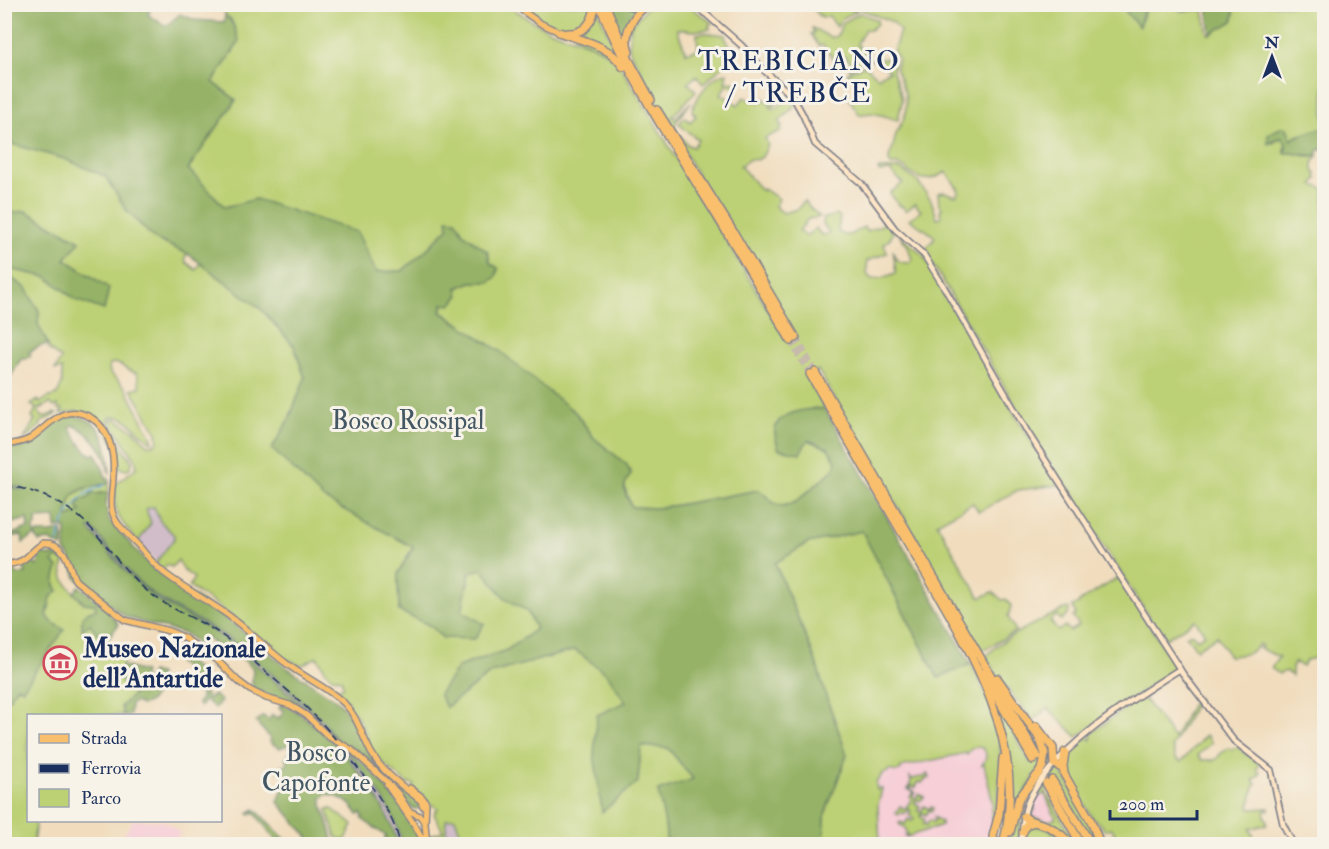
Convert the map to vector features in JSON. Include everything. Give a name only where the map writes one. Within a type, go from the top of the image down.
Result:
[{"type":"highway","points":[[559,32],[573,34],[582,30],[591,21],[595,4]]},
{"type":"highway","points":[[599,4],[624,61],[658,122]]},
{"type":"highway","points":[[559,32],[597,45],[617,58],[793,339],[734,233],[671,134],[634,69],[605,4]]},
{"type":"highway","points":[[625,4],[632,6],[646,4]]},
{"type":"highway","points":[[646,4],[631,22],[627,34],[627,48],[671,134]]},
{"type":"highway","points":[[812,373],[1036,759],[1011,721],[957,624]]},
{"type":"highway","points":[[957,624],[1040,739],[1045,754],[1039,773],[1019,798],[1008,844]]},
{"type":"highway","points":[[957,624],[988,693],[1009,768],[1008,820],[1003,844]]},
{"type":"highway","points":[[1018,707],[1053,748],[1054,764],[1063,769],[1070,786],[1091,821],[1100,844]]},
{"type":"highway","points":[[994,840],[1004,764],[1002,737]]},
{"type":"highway","points":[[1053,748],[1067,751],[1063,769]]},
{"type":"highway","points":[[1081,844],[1049,781],[1091,844]]},
{"type":"highway","points":[[1024,816],[1028,820],[1054,830],[1071,844]]},
{"type":"highway","points":[[1023,832],[1026,825],[1034,822]]},
{"type":"main road","points":[[513,4],[540,23],[559,32]]},
{"type":"main road","points":[[691,4],[741,45],[793,97],[815,144],[861,183],[895,229],[924,255],[1028,433],[1181,671],[1234,741],[1271,770],[1281,819],[1293,844]]},
{"type":"main road","points":[[4,445],[29,439],[53,419],[68,413],[82,414],[99,424],[111,444],[114,477],[110,503],[113,517],[120,526],[161,570],[225,613],[287,664],[345,704],[355,718],[372,754],[382,767],[422,801],[426,844]]},
{"type":"main road","points":[[4,565],[27,559],[43,543],[57,547],[65,554],[76,581],[118,615],[131,622],[169,631],[187,639],[219,662],[250,690],[266,698],[290,705],[306,715],[329,736],[352,750],[396,791],[411,813],[417,815],[425,823]]},
{"type":"main road","points":[[1169,676],[1174,669],[1175,661]]},
{"type":"main road","points":[[1021,844],[1024,816],[1031,795],[1054,764],[1067,751],[1128,704],[1169,676],[1181,671]]},
{"type":"main road","points":[[381,777],[426,844]]},
{"type":"main road","points":[[404,802],[414,812],[424,808]]},
{"type":"main road","points":[[416,827],[415,819],[424,808]]},
{"type":"main road","points":[[406,813],[417,815]]},
{"type":"shaded area","points":[[154,507],[160,521],[175,539],[156,562],[138,542],[149,528],[150,520],[146,509]]},
{"type":"shaded area","points":[[91,527],[142,584],[170,605],[232,641],[321,718],[338,741],[308,710],[230,642],[159,601],[142,587],[124,570],[89,528]]},
{"type":"shaded area","points":[[978,745],[986,749],[995,827],[987,838],[991,844],[880,844],[875,778],[879,771],[966,753]]},
{"type":"shaded area","points":[[346,750],[389,809],[402,844],[398,844],[394,828],[344,751]]},
{"type":"shaded area","points":[[1045,794],[1055,817],[1051,821],[1031,817],[1032,813],[1027,812],[1030,804],[1035,810],[1033,803],[1038,796]]},
{"type":"shaded area","points":[[446,818],[456,818],[464,844],[449,844]]},
{"type":"shaded area","points":[[132,822],[165,822],[181,834],[169,844],[136,844],[124,835]]},
{"type":"green space","name":"Bosco Rossipal","points":[[131,4],[135,7],[141,5],[150,10],[148,15],[166,26],[180,14],[195,20],[224,22],[225,15],[234,27],[239,42],[213,82],[236,100],[188,169],[225,207],[256,199],[357,232],[376,272],[402,271],[448,228],[447,219],[456,220],[463,233],[488,252],[490,263],[498,268],[496,277],[489,282],[471,282],[457,288],[459,295],[451,305],[443,304],[441,312],[500,351],[576,413],[594,438],[627,465],[631,474],[625,490],[632,507],[657,508],[759,490],[775,504],[783,506],[796,502],[834,469],[836,461],[828,448],[808,440],[800,453],[779,449],[775,430],[782,419],[795,412],[825,409],[971,664],[938,678],[862,531],[808,543],[775,563],[815,659],[847,755],[825,814],[824,844],[667,844],[658,791],[693,779],[668,748],[641,746],[638,782],[602,812],[594,753],[597,715],[626,702],[607,674],[575,650],[491,673],[446,707],[439,694],[458,667],[507,650],[536,629],[527,611],[505,598],[482,569],[470,572],[462,611],[484,624],[475,639],[443,638],[431,626],[399,611],[398,574],[413,547],[324,499],[272,449],[289,419],[305,378],[294,346],[260,308],[188,254],[155,239],[127,211],[105,176],[65,159],[5,142],[4,5]]},
{"type":"green space","points":[[216,5],[507,5],[549,30],[592,45],[607,53],[621,67],[788,343],[630,51],[631,26],[645,9],[653,5],[688,5],[712,23],[709,25],[710,29],[694,31],[677,29],[686,53],[698,49],[697,34],[707,33],[726,35],[731,53],[724,65],[703,84],[696,76],[688,83],[696,91],[672,117],[675,119],[691,102],[673,128],[688,145],[693,147],[698,140],[679,124],[685,117],[690,122],[696,116],[692,111],[697,99],[705,87],[721,74],[727,73],[725,82],[737,83],[736,87],[726,85],[721,94],[738,105],[744,97],[761,102],[763,98],[769,103],[776,97],[779,100],[773,107],[769,104],[773,110],[791,98],[795,106],[779,122],[782,126],[781,131],[765,138],[768,145],[762,157],[757,160],[750,159],[740,166],[762,191],[764,189],[779,199],[775,206],[783,213],[798,209],[804,201],[820,217],[808,219],[799,231],[806,236],[816,228],[820,234],[825,235],[829,232],[823,224],[824,218],[838,215],[840,217],[838,231],[848,235],[864,227],[867,231],[884,224],[881,218],[883,217],[891,227],[891,231],[894,231],[884,244],[887,253],[867,261],[867,274],[871,279],[896,273],[893,250],[895,258],[900,262],[908,263],[912,260],[908,246],[898,233],[923,255],[1014,413],[1059,485],[1018,490],[979,512],[973,503],[937,523],[980,598],[993,592],[1002,600],[1006,599],[1011,606],[1008,617],[1016,631],[986,649],[981,649],[818,370],[807,377],[825,409],[814,408],[778,422],[775,432],[779,449],[807,440],[828,448],[836,461],[834,469],[796,502],[783,506],[775,504],[759,490],[657,508],[632,507],[625,486],[627,465],[594,438],[576,413],[441,312],[449,297],[457,289],[472,282],[490,281],[496,277],[498,268],[490,263],[488,252],[463,233],[456,220],[402,271],[376,272],[256,200],[225,207],[188,169],[236,100],[213,82],[239,42],[231,19],[225,15],[224,9]]},
{"type":"green space","points":[[518,5],[591,5],[587,20],[578,28],[569,30],[551,26]]},
{"type":"green space","points":[[608,5],[640,7],[624,37],[623,37]]},
{"type":"green space","points":[[814,5],[846,5],[857,11],[842,18],[837,27],[829,16],[823,18],[819,16],[812,6]]},
{"type":"green space","points":[[850,5],[1120,5],[1139,26],[1146,5],[1177,5],[1180,11],[1203,10],[1208,34],[1233,21],[1235,5],[1314,5],[1324,13],[1324,127],[1295,137],[1292,141],[1279,129],[1273,132],[1273,143],[1282,137],[1286,143],[1284,150],[1306,156],[1318,156],[1313,163],[1317,179],[1313,185],[1324,189],[1324,658],[1306,660],[1303,667],[1295,662],[1292,667],[1292,676],[1286,671],[1279,674],[1271,668],[1279,657],[1259,648],[1262,646],[1259,644],[1250,652],[1229,656],[1217,636],[1197,649],[1186,636],[1191,633],[1197,639],[1205,634],[1195,620],[1164,640],[1037,443],[922,249],[926,250],[935,237],[909,219],[921,211],[915,204],[906,211],[899,206],[890,193],[903,183],[890,171],[879,172],[878,169],[901,169],[918,182],[931,200],[937,218],[941,217],[942,208],[939,205],[938,193],[944,192],[956,196],[959,190],[946,172],[932,179],[923,179],[904,167],[891,165],[889,162],[896,134],[905,116],[906,105],[905,93],[896,69],[898,57],[893,52],[900,31],[893,22]]},
{"type":"green space","points":[[1120,5],[1145,5],[1139,27]]},
{"type":"green space","points":[[1180,5],[1235,5],[1233,21],[1211,34],[1207,7],[1183,9]]},
{"type":"green space","points":[[596,6],[619,58],[573,35],[578,35]]},
{"type":"green space","points":[[860,13],[877,20],[877,24],[870,30],[865,29],[857,44],[866,55],[859,64],[850,69],[852,63],[844,56],[835,61],[823,45],[819,46],[811,34],[814,33],[812,28],[830,37],[837,36],[842,23]]},
{"type":"green space","points":[[894,57],[893,72],[902,101],[898,120],[874,114],[860,115],[849,99],[863,91],[847,73],[864,65],[878,77],[889,71],[881,62],[869,59],[886,59]]},
{"type":"green space","points":[[1282,127],[1287,128],[1292,140],[1324,127],[1324,151],[1322,149],[1318,151],[1318,155],[1285,153],[1286,143],[1282,137],[1268,144],[1268,135]]},
{"type":"green space","points":[[4,142],[65,159],[106,176],[127,211],[155,239],[188,254],[185,257],[186,262],[196,270],[200,263],[260,308],[294,346],[305,378],[289,419],[272,449],[413,547],[398,574],[399,611],[431,626],[443,638],[462,611],[470,571],[482,569],[505,598],[527,611],[536,629],[507,650],[458,667],[446,707],[491,673],[575,650],[607,674],[626,702],[602,811],[638,782],[641,746],[668,748],[694,779],[665,824],[667,844],[464,844],[455,818],[446,819],[449,844],[430,844],[428,836],[443,831],[434,814],[438,808],[428,803],[412,788],[414,785],[411,783],[409,785],[377,758],[370,748],[357,716],[347,704],[348,701],[329,686],[330,684],[337,689],[343,687],[340,679],[329,675],[317,657],[302,665],[287,661],[217,605],[189,587],[194,578],[184,571],[178,560],[172,567],[167,565],[163,570],[156,562],[174,539],[174,535],[160,521],[154,507],[146,509],[151,523],[138,542],[118,516],[115,503],[116,484],[137,467],[135,459],[111,420],[116,419],[135,431],[148,445],[154,445],[158,440],[157,433],[131,389],[140,387],[137,373],[116,363],[109,366],[110,373],[125,387],[152,438],[152,442],[122,418],[109,418],[108,424],[132,462],[131,467],[126,470],[120,468],[116,449],[98,419],[77,411],[60,414],[63,409],[58,409],[58,405],[54,407],[50,403],[38,410],[42,417],[56,414],[40,423],[41,425],[24,439],[35,420],[32,418],[36,408],[31,405],[38,400],[40,403],[57,395],[62,384],[62,369],[55,370],[61,359],[50,350],[38,324],[39,311],[25,287],[12,279],[10,269],[47,277],[76,300],[65,259],[80,241],[26,211],[5,214]]},
{"type":"green space","points":[[25,211],[80,241],[65,259],[109,288],[104,310],[76,300],[47,277],[10,269],[12,279],[25,287],[39,311],[38,324],[48,344],[29,352],[31,356],[21,359],[11,376],[5,376],[5,214]]},
{"type":"green space","points":[[72,415],[86,419],[99,429],[106,443],[110,474],[104,454],[97,444],[78,428],[73,425],[70,427],[85,450],[92,455],[95,453],[109,483],[83,489],[74,495],[67,514],[69,517],[81,511],[77,508],[81,499],[90,497],[91,494],[108,493],[106,506],[109,520],[152,568],[238,628],[285,666],[339,702],[352,719],[373,761],[420,803],[419,808],[412,808],[377,768],[354,749],[338,741],[318,716],[232,641],[148,590],[122,564],[91,527],[89,529],[124,570],[142,587],[159,601],[230,642],[308,710],[334,738],[300,707],[253,689],[253,669],[242,658],[235,654],[230,658],[206,637],[199,645],[186,634],[125,616],[82,583],[76,578],[70,557],[65,551],[66,530],[64,527],[56,528],[55,518],[36,519],[34,533],[52,533],[62,530],[62,547],[49,540],[39,542],[35,535],[23,543],[22,535],[9,537],[28,528],[27,519],[5,525],[5,486],[22,490],[23,488],[5,484],[5,448],[26,446],[50,425]]},
{"type":"green space","points":[[109,483],[108,493],[91,496],[82,505],[81,511],[69,517],[67,514],[74,495],[83,490]]},
{"type":"green space","points":[[862,531],[938,678],[971,664],[987,697],[1000,743],[1001,770],[996,821],[991,831],[993,804],[984,764],[982,765],[986,754],[983,748],[976,747],[971,749],[967,755],[966,753],[901,767],[901,770],[897,772],[889,770],[883,773],[876,783],[877,790],[882,789],[878,805],[880,844],[824,844],[825,814],[847,755],[815,659],[775,563],[808,543]]},
{"type":"green space","points":[[60,552],[63,557],[56,558],[53,562],[58,568],[55,583],[58,591],[51,597],[47,615],[51,621],[64,630],[23,689],[17,686],[9,699],[5,700],[5,568],[14,567],[17,575],[26,573],[23,565],[31,560],[37,566],[40,560],[35,557],[39,553],[51,556]]},
{"type":"green space","points":[[56,558],[65,561],[64,578],[84,603],[95,604],[117,621],[118,625],[104,643],[124,662],[118,674],[134,694],[121,706],[123,714],[27,714],[27,822],[36,822],[33,844],[5,844],[4,700],[9,699],[17,686],[23,689],[51,621],[47,615],[51,597],[58,591],[55,577],[58,568],[53,562]]},
{"type":"green space","points":[[1119,577],[1172,660],[1173,668],[1077,737],[1048,708],[1033,720],[1014,698],[986,658],[988,654],[1015,634],[1067,608],[1069,609],[1068,615],[1061,620],[1057,615],[1050,621],[1058,631],[1065,626],[1070,631],[1079,625],[1073,617],[1076,614],[1072,606],[1079,604]]},
{"type":"green space","points":[[79,586],[106,607],[118,625],[106,640],[103,640],[90,624],[82,630],[82,617],[96,609],[95,604],[84,603],[74,593]]},
{"type":"green space","points":[[169,645],[196,668],[205,683],[203,691],[208,699],[214,695],[221,701],[215,708],[205,700],[200,707],[197,703],[202,697],[198,691],[192,690],[194,682],[188,670],[175,660]]},
{"type":"green space","points":[[122,666],[144,672],[142,679],[148,680],[151,672],[159,674],[158,682],[148,682],[148,688],[158,689],[157,694],[155,693],[152,700],[146,704],[135,702],[131,704],[130,714],[123,714],[121,706],[134,694],[123,684],[118,674]]},
{"type":"green space","points":[[990,692],[1030,762],[1041,755],[1005,693],[1042,748],[1041,766],[1013,811],[1007,839],[1011,802],[1010,765]]},
{"type":"green space","points":[[1142,696],[1174,738],[1196,696],[1198,699],[1172,746],[1176,758],[1181,762],[1206,735],[1212,743],[1198,755],[1202,760],[1217,759],[1229,748],[1232,750],[1236,747],[1260,763],[1257,769],[1260,774],[1253,781],[1256,784],[1249,805],[1250,809],[1269,808],[1264,813],[1267,824],[1250,829],[1257,843],[1269,838],[1273,844],[1102,844],[1096,825],[1100,829],[1104,842],[1115,833],[1111,828],[1105,831],[1092,817],[1067,774],[1066,759],[1069,752],[1088,735],[1091,740],[1092,733]]},
{"type":"green space","name":"Bosco Capofonte","points":[[281,704],[302,715],[329,739],[353,754],[366,766],[394,798],[423,844],[402,844],[387,806],[346,750],[344,752],[389,819],[398,844],[383,844],[386,836],[362,819],[361,813],[358,815],[345,801],[327,794],[322,798],[322,805],[334,844],[314,844],[278,802],[287,777],[278,771],[281,765],[286,766],[288,762],[285,759],[293,749],[287,745],[280,748],[271,743],[269,737],[256,722],[263,716],[269,720],[272,715],[279,718],[284,711],[279,708]]},
{"type":"green space","points":[[1042,739],[1050,747],[1053,762],[1036,783],[1023,806],[1019,844],[1009,844],[1021,799],[1042,771]]},
{"type":"green space","points":[[1057,767],[1090,822],[1098,844],[1095,844],[1055,779],[1046,783],[1046,792],[1076,844],[1026,817],[1028,812],[1034,813],[1031,814],[1032,817],[1048,821],[1055,819],[1045,794],[1038,796],[1033,803],[1035,810],[1030,804],[1037,791]]},
{"type":"green space","points":[[927,773],[929,778],[922,783],[919,782],[915,788],[911,786],[910,789],[915,792],[914,798],[919,794],[924,797],[920,801],[915,801],[920,806],[918,811],[921,812],[924,806],[929,809],[933,808],[926,815],[922,813],[920,816],[925,820],[923,824],[926,825],[930,820],[933,822],[934,817],[942,825],[907,837],[905,828],[899,824],[900,822],[905,824],[908,819],[912,821],[914,819],[909,814],[911,811],[908,809],[904,814],[901,812],[899,815],[896,813],[900,806],[905,809],[911,800],[913,793],[908,789],[911,782],[910,777],[912,779],[927,776]]},
{"type":"green space","points":[[331,808],[353,825],[345,841],[336,837],[327,810]]},
{"type":"green space","points":[[255,809],[290,844],[279,844],[254,812],[250,815],[248,813]]},
{"type":"green space","points":[[1031,825],[1052,831],[1069,844],[1024,844],[1025,830]]},
{"type":"waterway","points":[[84,495],[105,485]]},
{"type":"waterway","points":[[67,515],[82,497]]},
{"type":"waterway","points":[[62,526],[66,518]]},
{"type":"waterway","points":[[58,544],[61,530]]},
{"type":"tunnel","points":[[796,338],[815,372]]},
{"type":"tunnel","points":[[791,341],[810,374]]},
{"type":"railway","points":[[4,485],[27,490],[68,508],[86,523],[142,586],[158,599],[214,630],[235,645],[303,705],[336,740]]},
{"type":"railway","points":[[345,751],[385,806],[400,844]]},
{"type":"place","name":"Museo Nazionale dell'Antartide","points":[[60,663]]},
{"type":"district","name":"TREBICIANO / TREBČE","points":[[799,76]]}]
